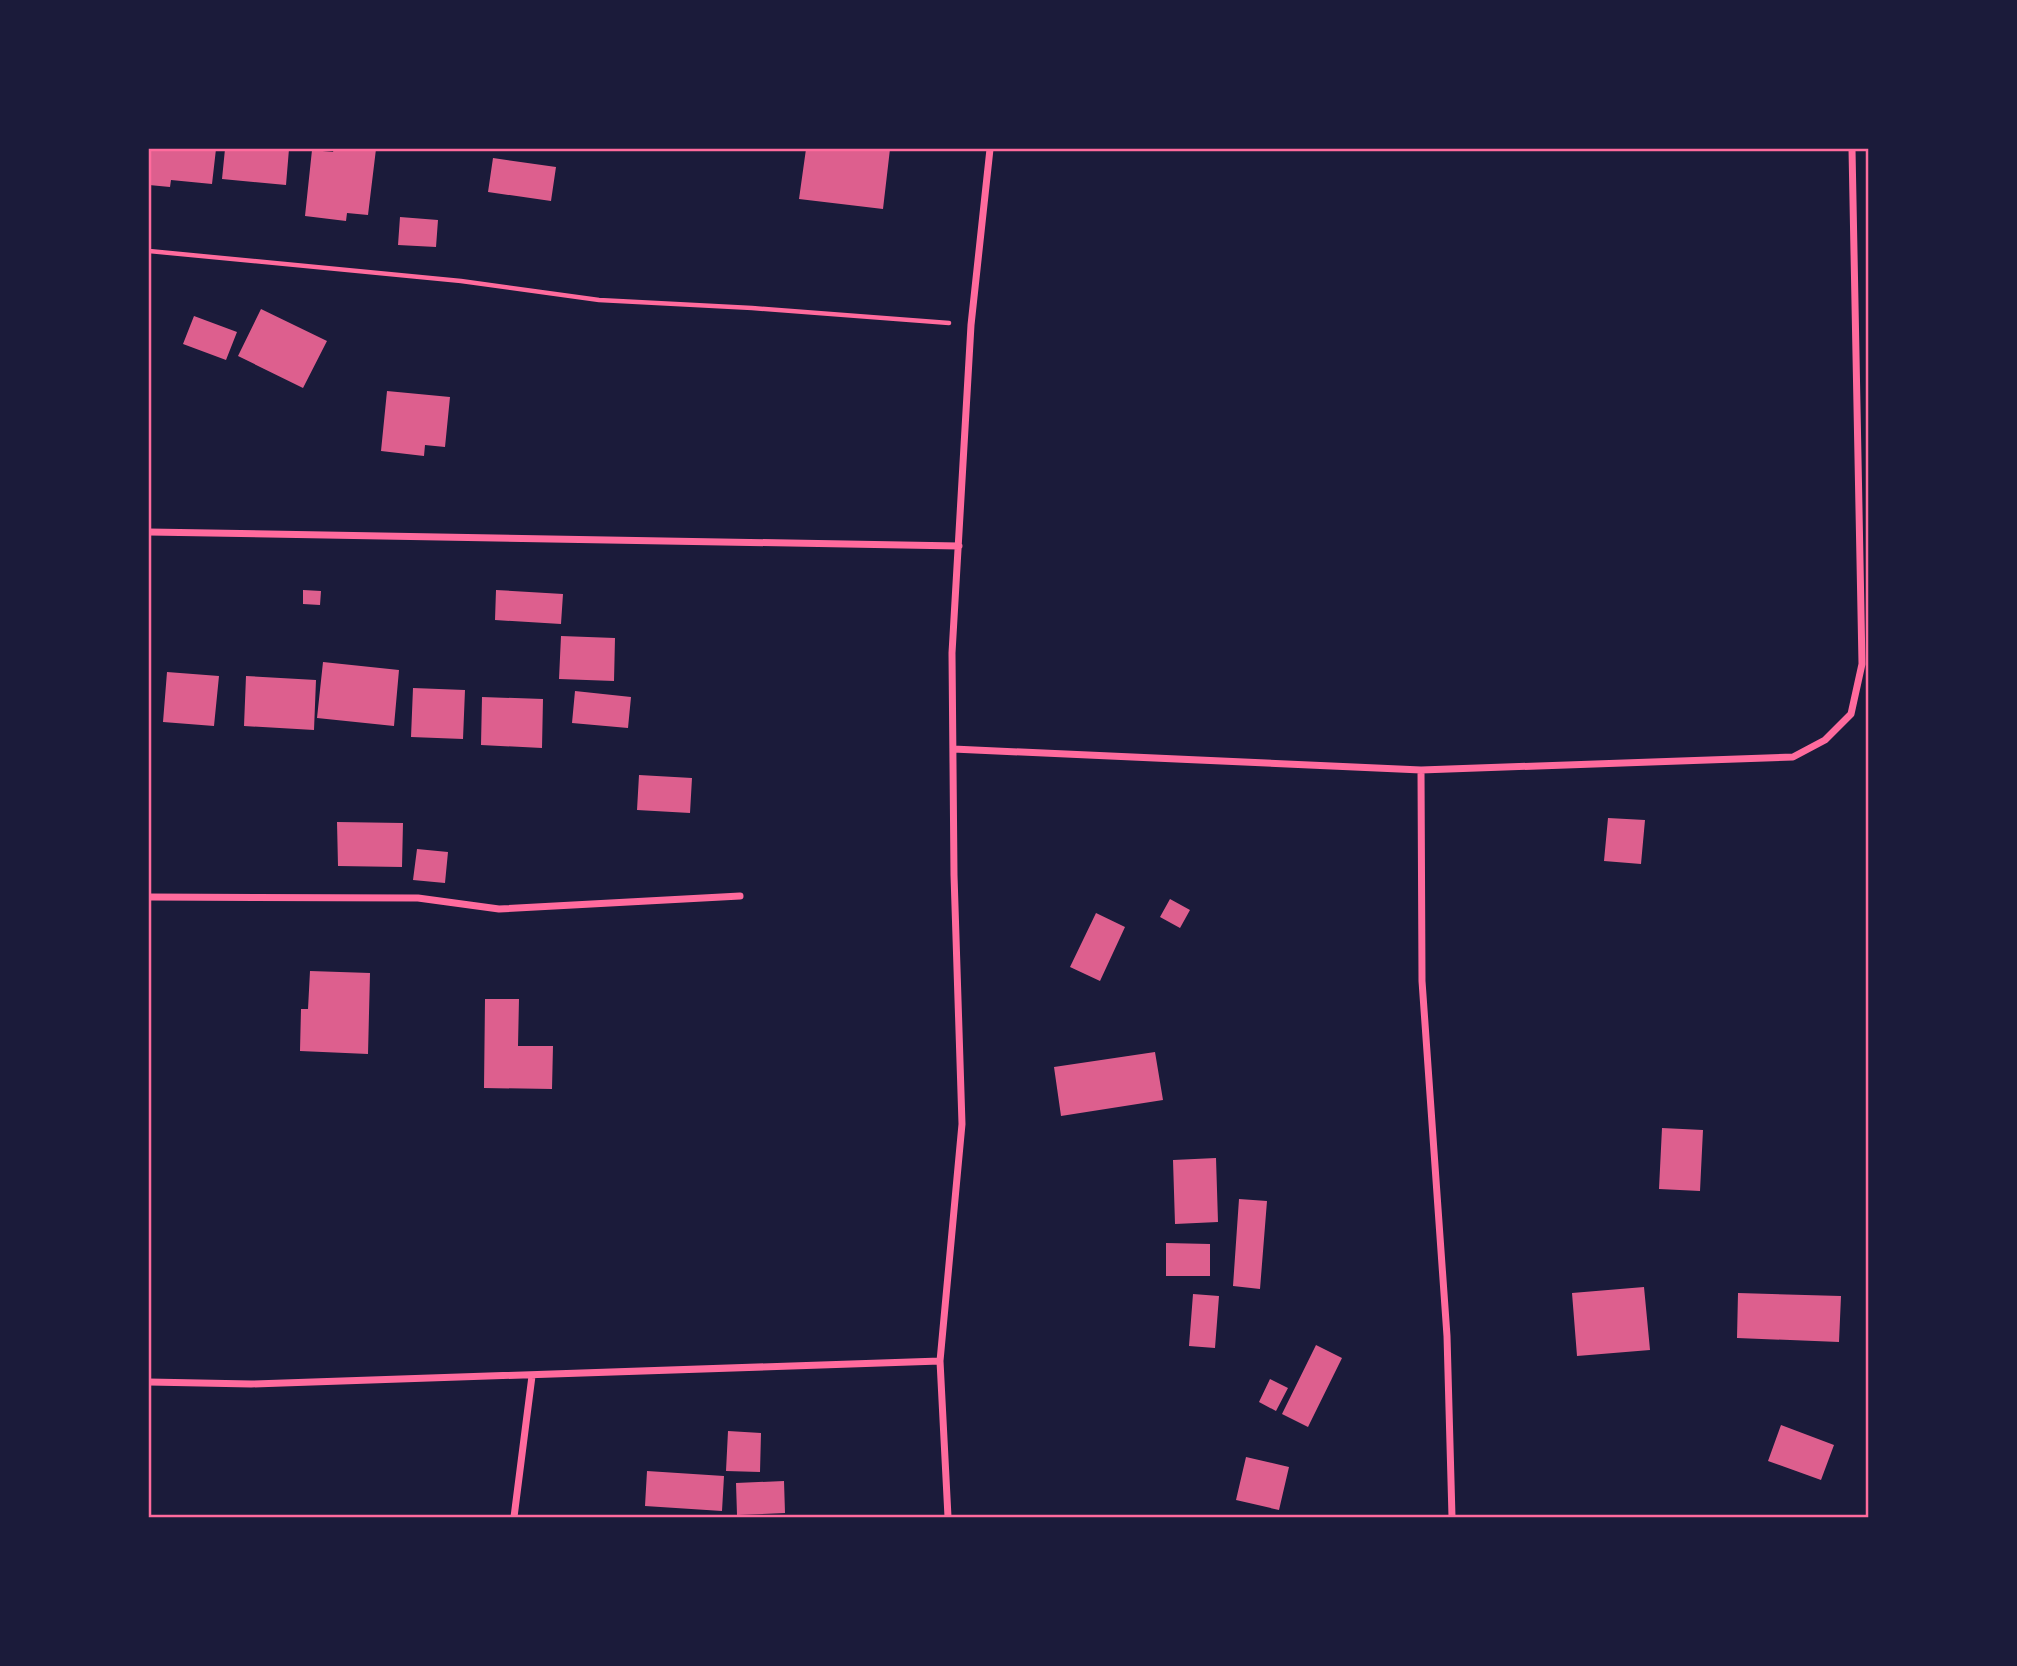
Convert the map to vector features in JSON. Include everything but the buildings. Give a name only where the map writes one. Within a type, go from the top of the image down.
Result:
[{"type":"street","points":[[948,1517],[940,1361],[962,1124],[954,875],[952,653],[971,325],[990,149]]},
{"type":"street","points":[[953,749],[1422,769],[1793,757],[1825,740],[1851,714],[1862,664],[1852,149]]},
{"type":"street","points":[[149,532],[959,546]]},
{"type":"street","points":[[1422,769],[1422,981],[1447,1336],[1452,1517]]},
{"type":"street","points":[[149,897],[418,898],[499,909],[740,896]]},
{"type":"street","points":[[149,1382],[251,1384],[940,1361]]},
{"type":"street","points":[[514,1517],[532,1376]]},
{"type":"path","points":[[149,251],[461,281],[599,300],[752,308],[971,325]]}]
